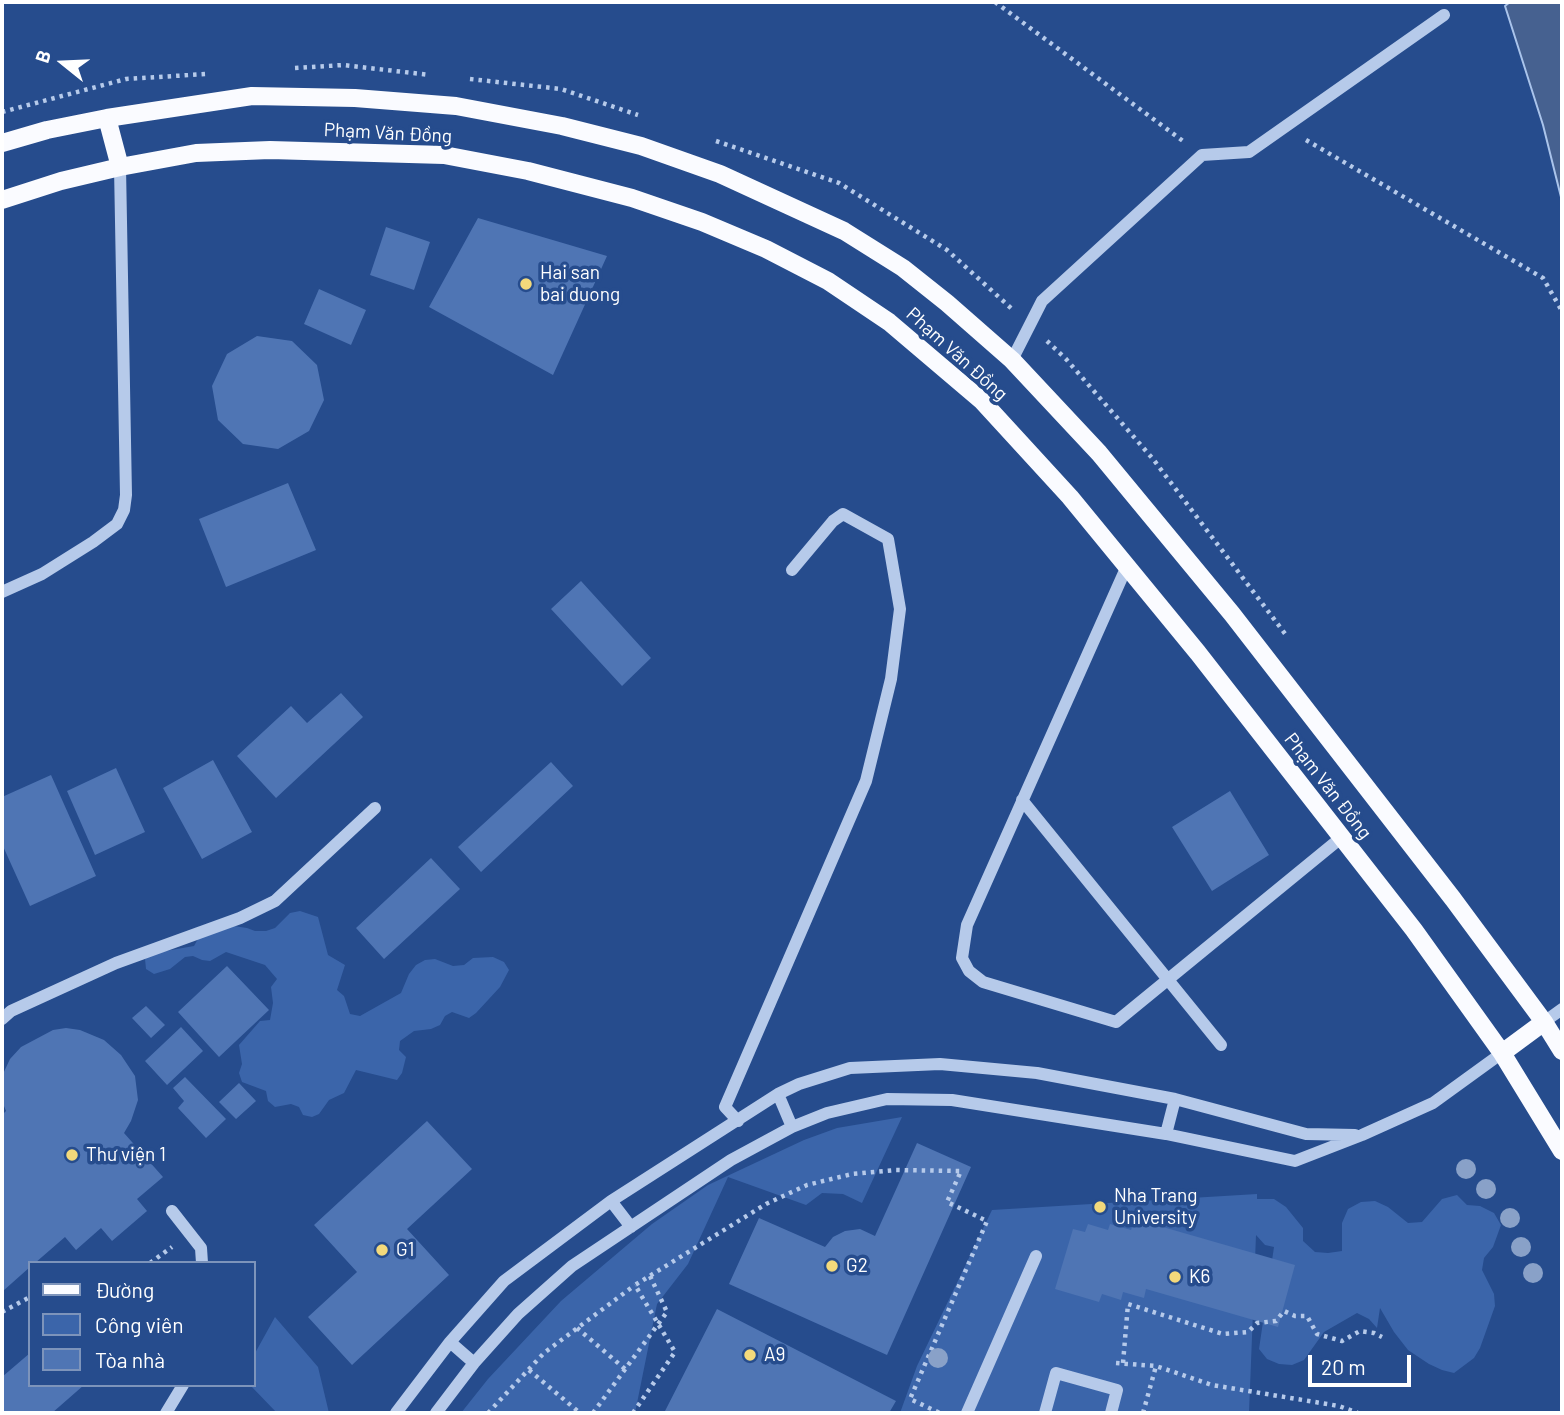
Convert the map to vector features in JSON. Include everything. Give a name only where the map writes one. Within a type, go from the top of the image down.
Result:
[{"type":"main road","name":"Phạm Văn Đồng","points":[[2,143],[47,130],[107,118],[252,96],[355,98],[456,106],[562,126],[641,146],[720,174],[844,231],[912,275],[947,303],[1012,360],[1099,453],[1232,614],[1453,899],[1544,1022],[1562,1051]]},
{"type":"main road","points":[[107,118],[120,167]]},
{"type":"main road","name":"Phạm Văn Đồng","points":[[2,200],[61,181],[196,153],[270,150],[444,155],[528,171],[606,191],[702,222],[828,281],[889,321],[982,401],[1070,497],[1198,653],[1415,930],[1502,1053],[1562,1151]]},
{"type":"main road","points":[[1502,1053],[1544,1022]]},
{"type":"street","points":[[1012,360],[1042,301],[1202,155],[1249,152],[1444,15]]},
{"type":"street","points":[[2,592],[41,574],[93,542],[117,524],[124,510],[126,495],[120,167]]},
{"type":"street","points":[[738,1121],[725,1107],[866,780],[891,679],[900,609],[888,539],[843,514],[833,521],[792,570]]},
{"type":"street","points":[[1127,566],[967,925],[962,958],[969,971],[984,982],[1116,1022],[1342,837]]},
{"type":"street","points":[[1022,800],[1221,1045]]},
{"type":"street","points":[[2,1019],[11,1011],[116,963],[240,918],[275,901],[376,808]]},
{"type":"street","points":[[1544,1022],[1562,1009]]},
{"type":"street","points":[[436,1413],[474,1363],[518,1314],[572,1266],[731,1160],[792,1127],[827,1113],[887,1099],[952,1100],[1166,1134],[1295,1161],[1363,1135],[1433,1103],[1502,1053]]},
{"type":"street","points":[[396,1413],[450,1342],[504,1281],[611,1200],[778,1094],[799,1084],[850,1068],[940,1064],[1037,1073],[1175,1099],[1306,1134],[1363,1135]]},
{"type":"street","points":[[778,1094],[792,1127]]},
{"type":"street","points":[[1166,1134],[1175,1099]]},
{"type":"street","points":[[611,1200],[631,1227]]},
{"type":"street","points":[[172,1211],[201,1248],[202,1261]]},
{"type":"street","points":[[967,1413],[1036,1256]]},
{"type":"street","points":[[450,1342],[474,1363]]},
{"type":"street","points":[[1045,1413],[1056,1373],[1118,1390],[1111,1413]]},
{"type":"street","points":[[166,1413],[182,1387]]},
{"type":"path","points":[[995,2],[1202,155]]},
{"type":"path","points":[[289,68],[343,65],[438,75]]},
{"type":"path","points":[[2,111],[126,79],[207,74]]},
{"type":"path","points":[[466,79],[561,89],[640,116]]},
{"type":"path","points":[[1284,128],[1543,278],[1562,311]]},
{"type":"path","points":[[706,138],[839,183],[947,250],[1016,314]]},
{"type":"path","points":[[1046,341],[1066,359],[1153,459],[1287,637]]},
{"type":"path","points":[[488,1413],[544,1353],[577,1328],[635,1285],[766,1204],[807,1185],[852,1174],[896,1170],[961,1171],[947,1202],[987,1221],[910,1399],[940,1413]]},
{"type":"path","points":[[593,1413],[667,1312],[650,1276]]},
{"type":"path","points":[[633,1413],[675,1352],[635,1285]]},
{"type":"path","points":[[2,1312],[28,1298]]},
{"type":"path","points":[[1123,1363],[1128,1304],[1223,1334],[1248,1332],[1257,1323],[1276,1321],[1284,1311],[1295,1316],[1307,1316],[1317,1334],[1342,1342],[1360,1331],[1382,1337]]},
{"type":"path","points":[[577,1328],[625,1369]]},
{"type":"path","points":[[1109,1364],[1156,1366],[1212,1385],[1339,1406],[1358,1413]]},
{"type":"path","points":[[1143,1413],[1156,1366]]},
{"type":"path","points":[[529,1370],[580,1413]]},
{"type":"green space","points":[[300,911],[318,917],[328,955],[345,965],[337,990],[344,996],[350,1014],[360,1016],[401,993],[409,974],[416,965],[425,960],[435,959],[453,966],[464,965],[473,958],[493,957],[504,962],[509,970],[500,987],[469,1018],[452,1012],[445,1016],[440,1025],[414,1031],[400,1041],[399,1050],[406,1057],[402,1073],[397,1080],[356,1070],[344,1093],[329,1100],[319,1114],[312,1117],[303,1115],[299,1107],[291,1104],[275,1107],[268,1101],[266,1091],[242,1082],[239,1073],[242,1064],[239,1045],[260,1021],[270,1020],[273,1003],[271,987],[277,979],[265,965],[226,952],[210,961],[193,956],[185,957],[170,969],[154,974],[146,969],[145,959],[154,953],[194,946],[199,937],[227,925],[266,931],[275,928],[290,913]]},
{"type":"green space","points":[[902,1117],[862,1203],[843,1194],[822,1193],[806,1205],[728,1177],[688,1264],[657,1304],[635,1413],[461,1413],[488,1379],[561,1301],[652,1224],[708,1185],[804,1140],[837,1128]]},
{"type":"green space","points":[[1257,1194],[1257,1199],[1274,1199],[1286,1207],[1303,1228],[1303,1241],[1315,1252],[1342,1251],[1342,1223],[1348,1209],[1361,1202],[1375,1201],[1388,1207],[1408,1223],[1422,1222],[1442,1199],[1457,1195],[1467,1205],[1480,1206],[1494,1213],[1501,1225],[1493,1247],[1484,1258],[1482,1270],[1494,1294],[1495,1306],[1474,1358],[1454,1373],[1429,1364],[1408,1350],[1380,1308],[1377,1328],[1369,1319],[1357,1313],[1324,1332],[1304,1360],[1292,1365],[1267,1359],[1259,1349],[1274,1247],[1265,1245],[1256,1235],[1249,1413],[900,1413],[917,1366],[992,1210]]},
{"type":"green space","points":[[275,1317],[318,1367],[329,1413],[277,1413],[252,1387],[256,1387],[256,1351]]},
{"type":"shaded area","points":[[1510,2],[1562,2],[1562,201],[1543,125],[1505,6]]},
{"type":"building","points":[[478,218],[607,256],[553,375],[429,307]]},
{"type":"building","points":[[386,227],[430,242],[414,290],[370,275]]},
{"type":"building","points":[[319,289],[366,310],[351,345],[304,324]]},
{"type":"building","points":[[257,336],[292,341],[317,365],[324,400],[309,431],[278,449],[243,444],[218,420],[212,386],[227,354]]},
{"type":"building","points":[[288,483],[316,550],[226,587],[199,519]]},
{"type":"building","points":[[581,581],[651,658],[622,686],[551,609]]},
{"type":"building","points":[[341,693],[363,717],[276,798],[237,756],[291,706],[307,723]]},
{"type":"building","points":[[213,760],[252,832],[202,859],[163,788]]},
{"type":"building","points":[[551,762],[573,786],[481,872],[458,847]]},
{"type":"building","points":[[116,768],[145,832],[95,855],[67,791]]},
{"type":"building","points":[[51,775],[96,876],[30,906],[2,844],[2,797]]},
{"type":"building","points":[[1230,791],[1269,855],[1212,891],[1172,827]]},
{"type":"building","points":[[431,858],[460,889],[384,959],[356,928]]},
{"type":"building","points":[[227,966],[269,1010],[219,1057],[178,1012]]},
{"type":"building","points":[[146,1006],[165,1025],[151,1038],[132,1018]]},
{"type":"building","points":[[181,1027],[203,1051],[167,1085],[145,1061]]},
{"type":"building","name":"Thư viện 1","points":[[53,1030],[80,1030],[104,1040],[121,1055],[135,1076],[138,1100],[124,1133],[163,1177],[137,1199],[147,1211],[112,1241],[101,1228],[76,1250],[65,1237],[37,1261],[28,1261],[28,1269],[3,1291],[2,1115],[6,1111],[2,1101],[2,1076],[10,1059],[21,1047]]},
{"type":"building","points":[[185,1077],[226,1119],[206,1138],[178,1108],[184,1101],[173,1088]]},
{"type":"building","points":[[239,1083],[256,1101],[236,1119],[219,1102]]},
{"type":"building","name":"G1","points":[[427,1121],[472,1169],[407,1229],[449,1275],[352,1365],[308,1317],[357,1272],[314,1225]]},
{"type":"building","name":"G2","points":[[917,1143],[971,1167],[887,1355],[729,1284],[759,1218],[825,1247],[833,1237],[845,1231],[860,1229],[875,1236]]},
{"type":"building","name":"K6","points":[[1135,1219],[1295,1265],[1278,1327],[1146,1289],[1144,1298],[1123,1292],[1121,1300],[1102,1294],[1099,1302],[1055,1289],[1073,1229],[1085,1232],[1088,1224],[1108,1230],[1110,1224],[1131,1230]]},
{"type":"building","name":"A9","points":[[717,1309],[896,1401],[889,1413],[664,1413]]},
{"type":"building","points":[[28,1355],[28,1387],[82,1387],[52,1413],[2,1413],[2,1377]]},
{"type":"place","name":"Hai san bai duong","points":[[526,284]]},
{"type":"place","name":"Thư viện 1","points":[[72,1155]]},
{"type":"place","name":"Nha Trang University","points":[[1100,1207]]},
{"type":"place","name":"G1","points":[[382,1250]]},
{"type":"place","name":"G2","points":[[832,1266]]},
{"type":"place","name":"K6","points":[[1175,1277]]},
{"type":"place","name":"A9","points":[[750,1355]]}]
